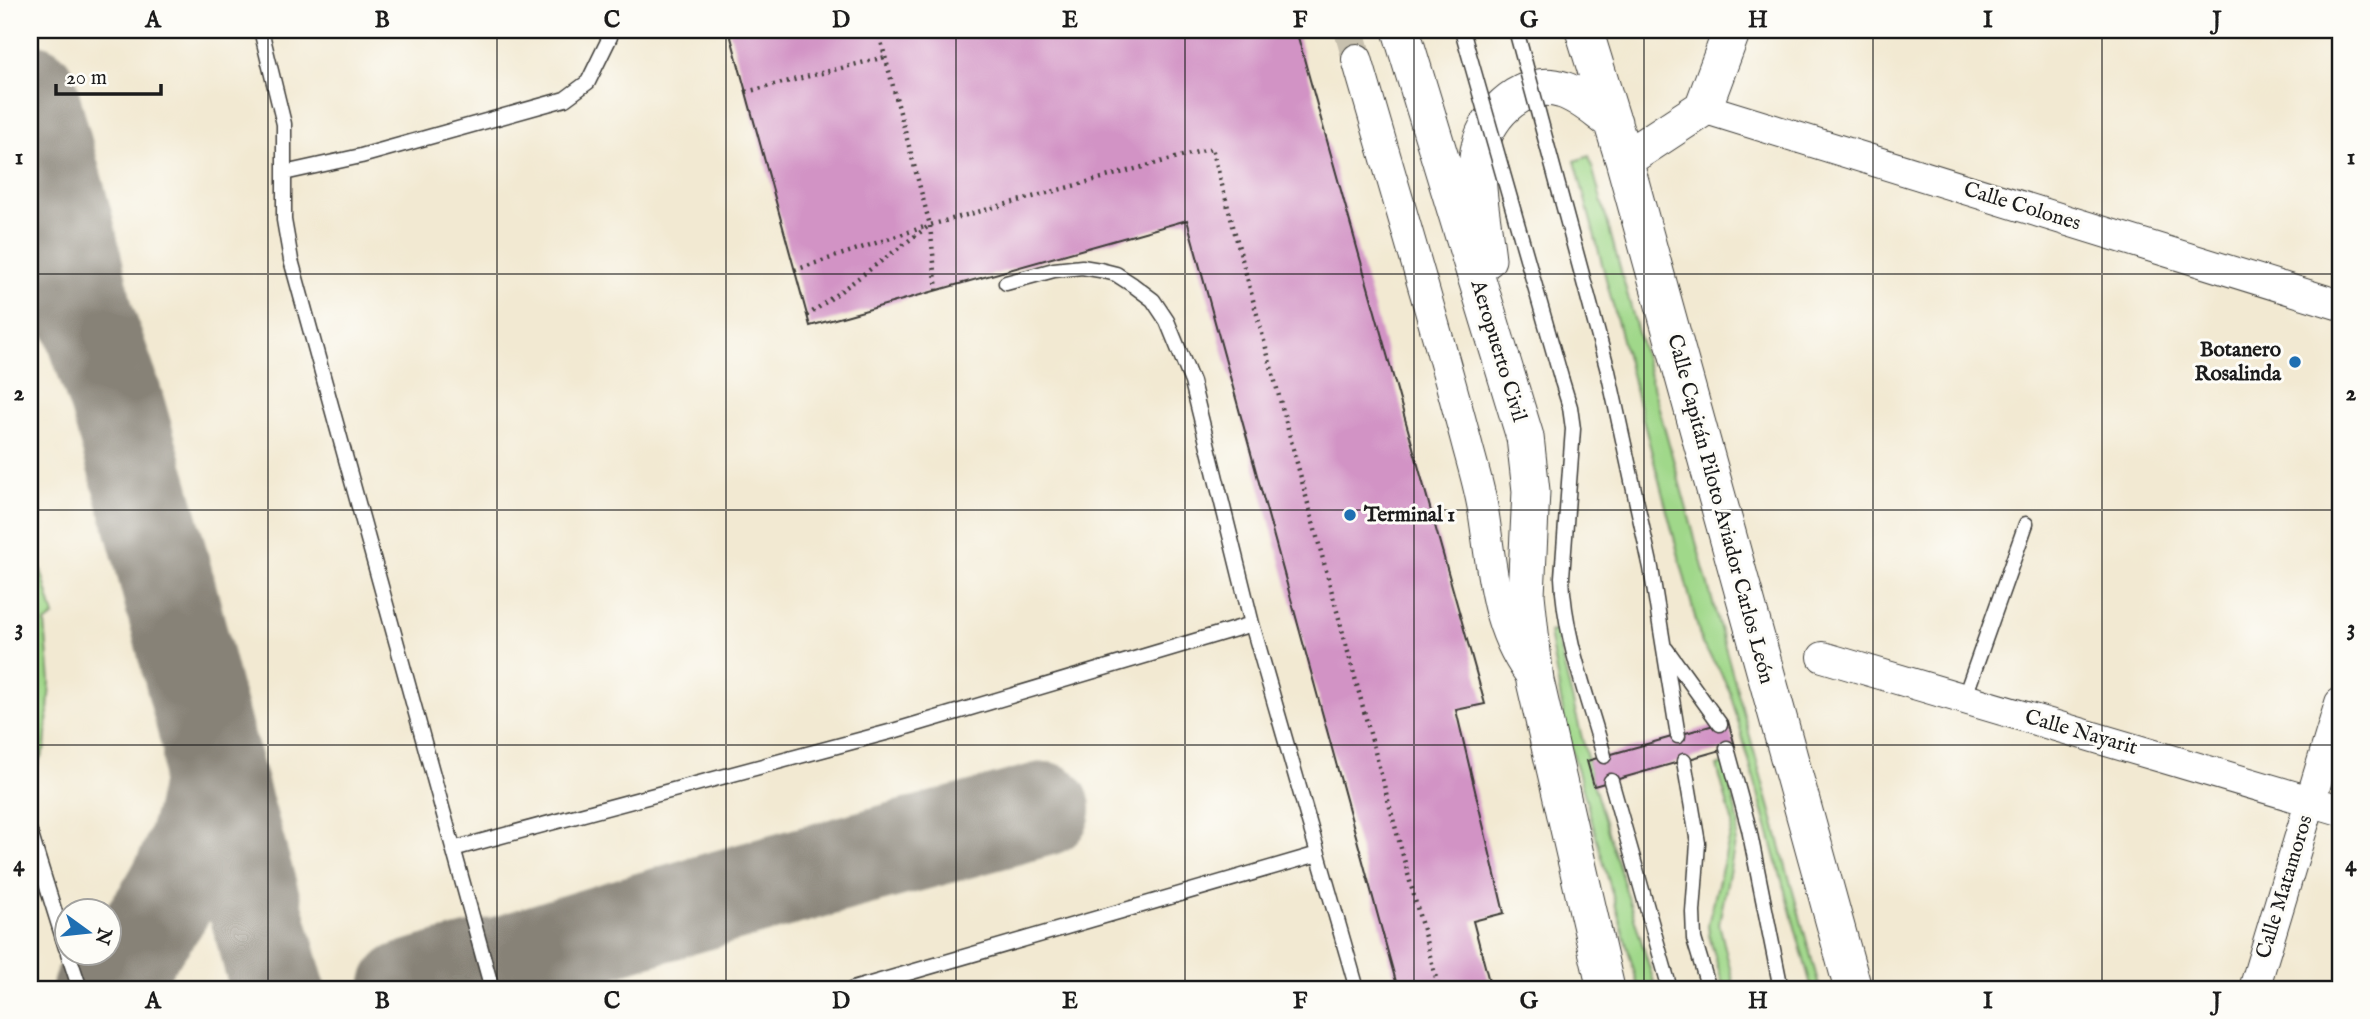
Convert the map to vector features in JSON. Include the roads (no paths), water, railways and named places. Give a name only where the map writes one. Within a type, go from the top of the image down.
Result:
[{"type":"street","name":"Aeropuerto Civil","points":[[1401,30],[1525,437],[1530,464],[1531,521],[1527,595],[1535,681],[1606,989]]},
{"type":"street","name":"Calle Capitán Piloto Aviador Carlos León","points":[[1584,30],[1624,160],[1853,989]]},
{"type":"street","points":[[1624,160],[1703,108],[1732,30]]},
{"type":"street","name":"Aeropuerto Civil","points":[[1357,58],[1468,448],[1484,514],[1490,570],[1499,613],[1520,663],[1535,681]]},
{"type":"street","points":[[1496,340],[1478,174],[1479,148],[1488,125],[1504,105],[1526,92],[1548,86],[1566,90],[1613,122]]},
{"type":"street","name":"Calle Colones","points":[[1703,108],[2340,305]]},
{"type":"street","name":"Calle Nayarit","points":[[1822,657],[2340,810]]},
{"type":"street","name":"Calle Matamoros","points":[[2254,989],[2340,704]]},
{"type":"lane","points":[[261,30],[284,124],[284,220],[290,260],[492,989]]},
{"type":"lane","points":[[1462,30],[1570,407],[1573,429],[1562,577],[1563,599],[1567,627],[1604,756]]},
{"type":"lane","points":[[1516,30],[1631,466],[1665,648],[1678,736]]},
{"type":"lane","points":[[284,173],[361,156],[565,99],[588,82],[610,37]]},
{"type":"lane","points":[[1006,283],[1054,270],[1082,267],[1116,275],[1153,300],[1167,321],[1192,382],[1252,624],[1357,989]]},
{"type":"lane","points":[[1964,698],[2026,524]]},
{"type":"lane","points":[[453,849],[893,731],[1252,624]]},
{"type":"lane","points":[[1665,648],[1720,724]]},
{"type":"lane","points":[[1727,748],[1749,829],[1781,989]]},
{"type":"lane","points":[[1684,761],[1699,843],[1693,912],[1694,939],[1709,989]]},
{"type":"lane","points":[[1611,781],[1670,989]]},
{"type":"lane","points":[[30,832],[52,902]]},
{"type":"lane","points":[[853,989],[1318,854]]},
{"type":"lane","points":[[73,967],[80,989]]},
{"type":"tunnel","points":[[1349,30],[1357,59]]},
{"type":"place","name":"Botanero Rosalinda","points":[[2295,362]]},
{"type":"place","name":"Terminal 1","points":[[1350,515]]}]
